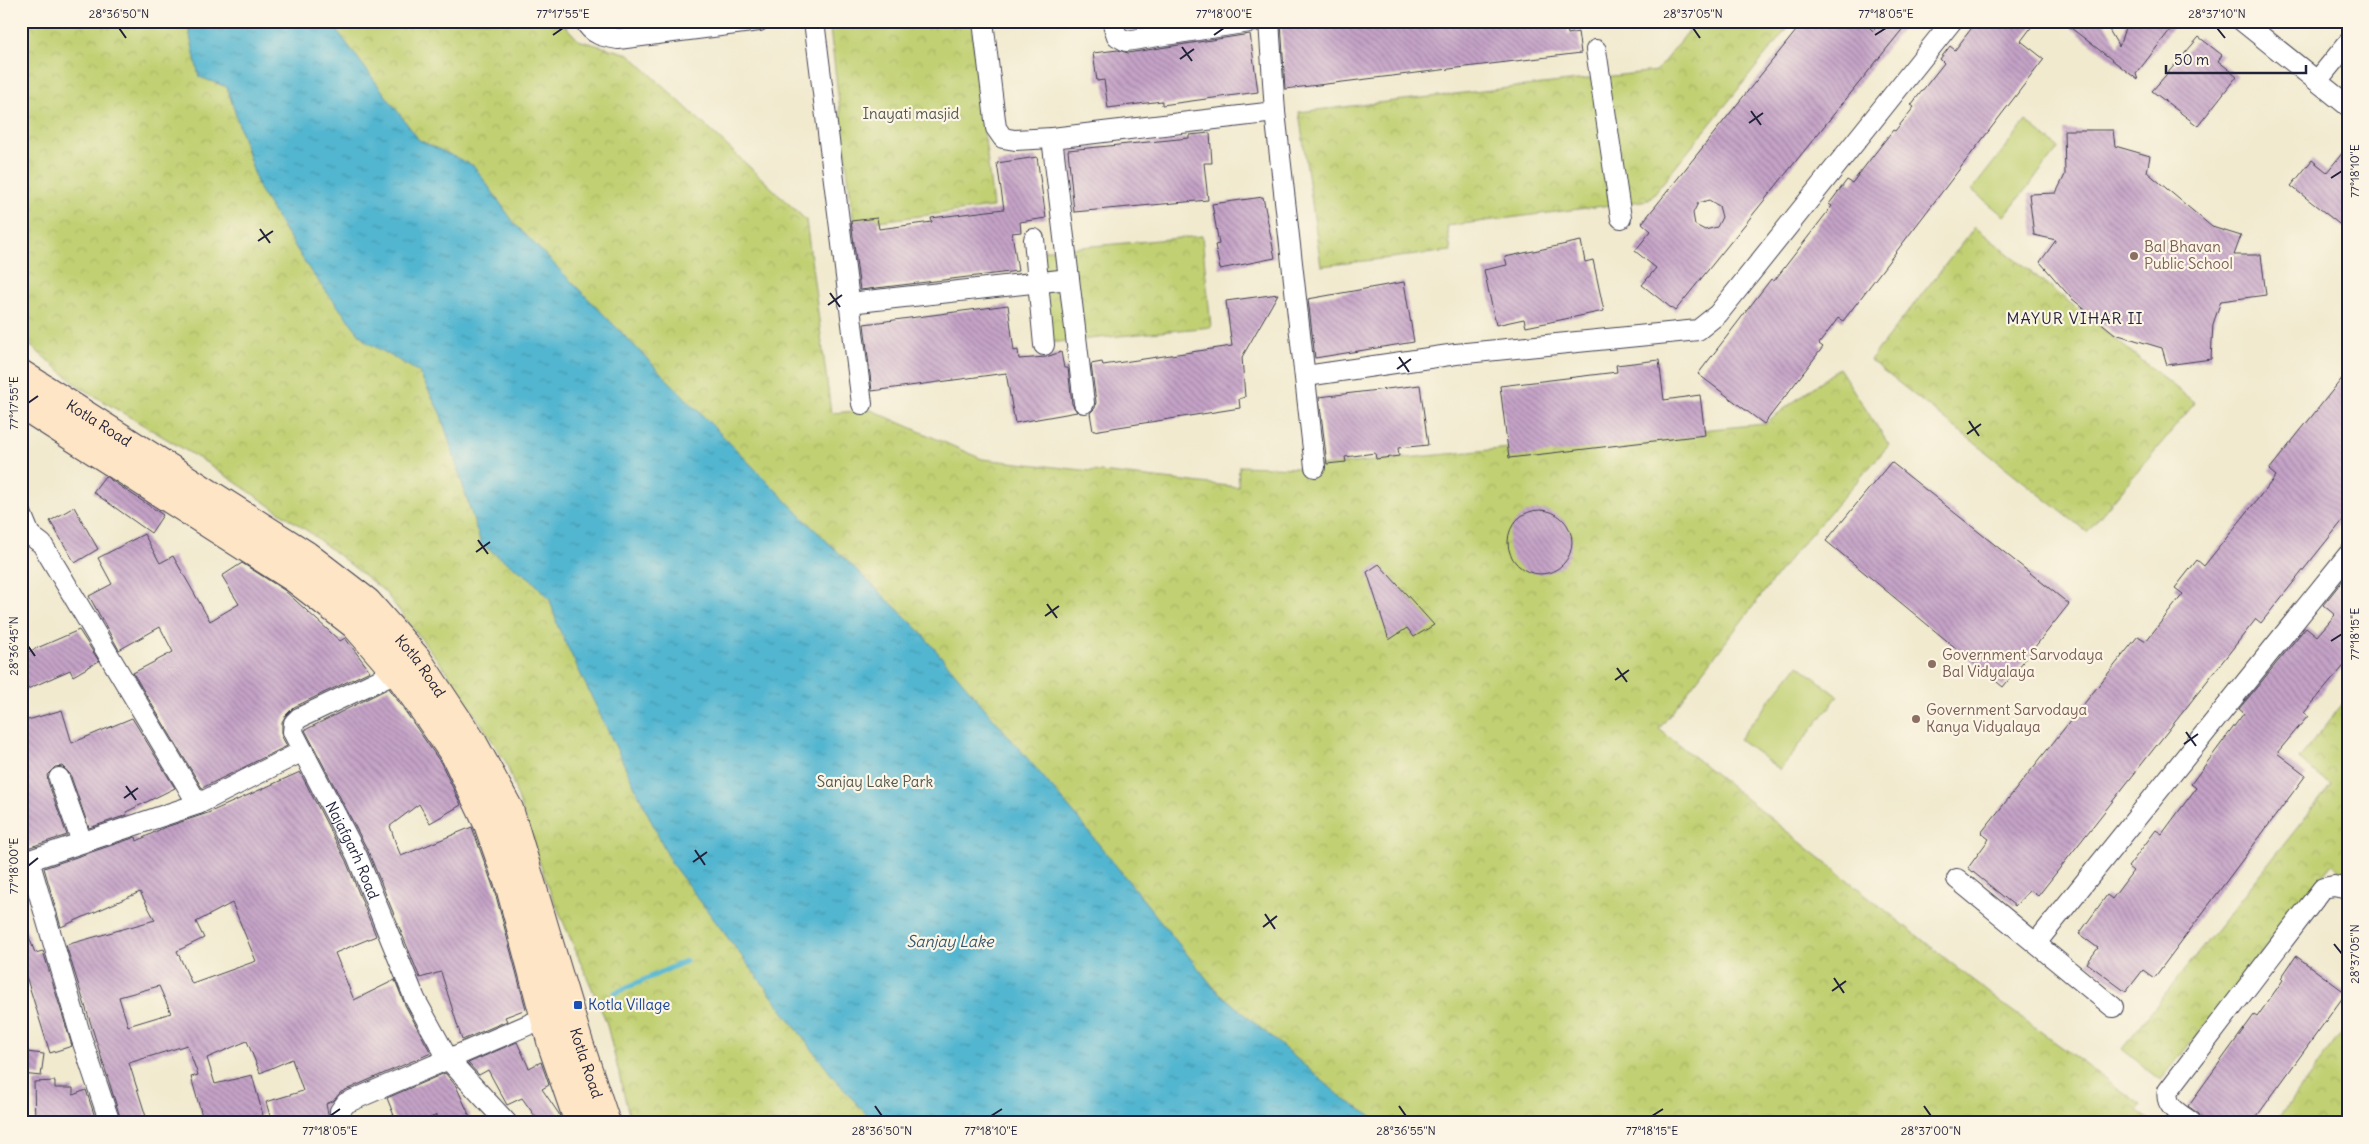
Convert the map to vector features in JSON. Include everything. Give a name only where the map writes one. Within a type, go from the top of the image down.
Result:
[{"type":"main road","name":"Kotla Road","points":[[21,374],[306,555],[367,602],[417,659],[473,743],[509,809],[557,1012],[552,1044],[579,1123]]},
{"type":"main road","name":"Kotla Road","points":[[21,404],[294,578],[355,625],[396,672],[455,755],[488,824],[557,1012],[606,1123]]},
{"type":"street","points":[[585,21],[588,27],[601,36],[618,39],[759,21]]},
{"type":"street","points":[[814,21],[862,404]]},
{"type":"street","points":[[984,21],[996,128],[1004,138],[1016,140],[1052,138],[1275,112]]},
{"type":"street","points":[[1112,21],[1117,36],[1126,41],[1256,21]]},
{"type":"street","points":[[1269,21],[1275,112],[1315,467]]},
{"type":"street","points":[[1306,376],[1456,354],[1698,330],[1718,314],[1952,21]]},
{"type":"street","points":[[2242,21],[2348,106]]},
{"type":"street","points":[[2317,81],[2348,43]]},
{"type":"street","points":[[1596,50],[1621,218]]},
{"type":"street","points":[[1052,138],[1084,403]]},
{"type":"street","points":[[1034,239],[1044,345]]},
{"type":"street","points":[[848,303],[1037,284],[1069,279]]},
{"type":"street","points":[[21,513],[26,534],[42,544],[198,804]]},
{"type":"street","points":[[2036,943],[2348,555]]},
{"type":"street","name":"Najafgarh Road","points":[[396,672],[299,718],[294,723],[294,732],[357,856],[415,999],[448,1059],[507,1123]]},
{"type":"street","points":[[110,1123],[25,862],[198,804],[303,751]]},
{"type":"street","points":[[59,778],[82,842]]},
{"type":"street","points":[[1956,879],[2113,1007]]},
{"type":"street","points":[[2192,1123],[2171,1106],[2167,1096],[2168,1092],[2323,888],[2334,886],[2348,889]]},
{"type":"street","points":[[342,1123],[340,1111],[346,1103],[557,1012]]},
{"type":"green space","name":"Sanjay Lake Park","points":[[21,21],[561,21],[578,40],[629,54],[806,220],[831,413],[871,410],[982,459],[1238,487],[1239,466],[1300,468],[1764,424],[1839,368],[1889,445],[1793,554],[1659,729],[2000,1002],[2141,1105],[2137,1111],[2151,1122],[631,1123],[606,1021],[547,884],[506,762],[444,668],[384,591],[309,532],[207,463],[81,388],[21,338]]},
{"type":"green space","name":"Inayati masjid","points":[[829,21],[971,21],[993,207],[854,224]]},
{"type":"green space","points":[[1697,21],[1793,21],[1649,200],[1447,226],[1451,251],[1321,266],[1299,112],[1656,71]]},
{"type":"green space","points":[[2026,121],[2059,148],[2004,216],[1972,190]]},
{"type":"green space","points":[[1975,227],[2195,403],[2087,532],[1870,360]]},
{"type":"green space","points":[[1202,236],[1211,327],[1047,343],[1038,251]]},
{"type":"green space","points":[[1798,665],[1838,696],[1780,770],[1739,739]]},
{"type":"green space","points":[[2348,697],[2348,876],[2332,864],[2161,1080],[2122,1049],[2331,785],[2299,759]]},
{"type":"green space","points":[[2348,1024],[2348,1123],[2275,1123]]},
{"type":"water","name":"Sanjay Lake","points":[[187,21],[330,21],[419,140],[474,166],[515,224],[809,524],[917,628],[1072,811],[1215,989],[1345,1100],[1383,1123],[874,1123],[833,1077],[672,864],[558,627],[550,600],[531,579],[481,544],[441,415],[419,372],[365,341],[311,272],[259,189],[227,87],[199,77]]},
{"type":"building","points":[[1281,21],[1566,21],[1568,34],[1578,32],[1581,53],[1285,89]]},
{"type":"building","points":[[1804,21],[1863,21],[1873,31],[1883,21],[1909,21],[1675,311],[1642,285],[1656,268],[1635,251],[1651,231],[1642,223]],"holes":[[[1709,200],[1719,206],[1722,217],[1717,227],[1705,230],[1695,225],[1693,213],[1698,203]]]},
{"type":"building","points":[[1977,21],[2036,21],[2021,41],[2044,59],[1843,321],[1838,318],[1819,344],[1823,347],[1764,424],[1698,374],[1771,279],[1774,281],[1832,206],[1829,204],[1847,180],[1852,183],[1893,130],[1895,131],[1914,107],[1911,105],[1944,63],[1940,59],[1950,46],[1955,50]]},
{"type":"building","points":[[2062,21],[2104,21],[2119,47],[2127,21],[2177,21],[2136,74],[2138,80]]},
{"type":"building","points":[[1250,34],[1258,92],[1162,105],[1162,101],[1108,108],[1104,80],[1097,81],[1093,53],[1118,50],[1128,53]]},
{"type":"building","points":[[2199,37],[2222,55],[2218,61],[2237,76],[2198,126],[2152,91]]},
{"type":"building","points":[[2064,130],[2113,130],[2115,146],[2150,156],[2147,172],[2212,227],[2241,236],[2234,255],[2261,255],[2266,295],[2221,301],[2213,324],[2211,359],[2167,365],[2162,348],[2115,334],[2071,298],[2040,262],[2056,240],[2034,235],[2029,194],[2056,193],[2065,175]]},
{"type":"building","points":[[1210,133],[1212,163],[1204,163],[1208,200],[1074,212],[1068,150],[1189,138],[1189,135]]},
{"type":"building","points":[[2348,146],[2348,231],[2291,186],[2312,160],[2327,172]]},
{"type":"building","points":[[1037,157],[1046,218],[1020,222],[1021,232],[1012,233],[1018,271],[860,290],[851,221],[877,218],[879,229],[932,222],[931,218],[1004,209],[997,163]]},
{"type":"building","points":[[1263,197],[1275,258],[1220,269],[1215,245],[1219,244],[1212,204]]},
{"type":"building","points":[[1581,241],[1585,262],[1593,260],[1604,311],[1526,327],[1524,319],[1496,325],[1484,270],[1507,265],[1505,257]]},
{"type":"building","points":[[1404,282],[1414,342],[1315,358],[1308,299]]},
{"type":"building","points":[[1278,294],[1242,357],[1245,397],[1239,399],[1240,408],[1093,431],[1090,413],[1095,408],[1096,402],[1091,364],[1102,362],[1103,365],[1232,346],[1226,301]]},
{"type":"building","points":[[1008,305],[1014,351],[1018,350],[1019,359],[1046,357],[1061,352],[1064,368],[1068,368],[1072,404],[1077,412],[1015,423],[1006,373],[872,391],[864,324]]},
{"type":"building","points":[[1659,360],[1664,400],[1700,395],[1705,435],[1509,458],[1500,386],[1617,372],[1616,365]]},
{"type":"building","points":[[2348,371],[2348,514],[2261,623],[2256,619],[2038,896],[2030,890],[2015,906],[1968,868],[1989,839],[1981,833],[2138,636],[2146,641],[2183,594],[2175,588],[2197,560],[2204,566],[2276,476],[2269,470]]},
{"type":"building","points":[[1420,385],[1428,445],[1398,448],[1399,456],[1376,459],[1375,453],[1345,457],[1346,462],[1327,464],[1319,397]]},
{"type":"building","points":[[1891,462],[2069,604],[2003,687],[1826,541]]},
{"type":"building","points":[[105,476],[163,515],[151,533],[93,492]]},
{"type":"building","points":[[74,507],[98,549],[75,563],[50,521]]},
{"type":"building","points":[[1534,510],[1546,510],[1563,519],[1570,530],[1572,542],[1570,554],[1563,565],[1546,574],[1534,574],[1522,569],[1513,560],[1508,548],[1508,536],[1513,524],[1522,515]]},
{"type":"building","points":[[144,534],[160,563],[173,556],[210,621],[239,604],[222,576],[242,563],[284,590],[340,641],[345,638],[370,671],[294,707],[282,722],[282,737],[287,746],[202,788],[133,673],[173,652],[160,627],[119,650],[89,596],[112,584],[98,558]]},
{"type":"building","points":[[1379,564],[1434,625],[1414,637],[1407,628],[1389,640],[1367,572]]},
{"type":"building","points":[[2348,574],[2348,661],[2304,713],[2308,716],[2277,753],[2306,775],[2154,978],[2143,970],[2126,992],[2087,963],[2098,948],[2079,934],[2107,895],[2112,899],[2133,871],[2128,867],[2156,830],[2162,834],[2196,788],[2191,784],[2244,713],[2239,709],[2306,627],[2317,636],[2335,615],[2323,605]]},
{"type":"building","points":[[79,630],[99,661],[73,676],[70,670],[21,692],[21,655]]},
{"type":"building","points":[[389,688],[441,763],[461,805],[430,823],[419,804],[390,826],[401,856],[472,827],[495,892],[526,1009],[505,1017],[507,1021],[462,1040],[441,972],[420,978],[368,851],[305,730]]},
{"type":"building","points":[[62,710],[72,743],[132,718],[175,788],[126,812],[127,815],[89,828],[70,774],[62,766],[55,767],[47,775],[48,782],[67,835],[21,850],[21,722]]},
{"type":"building","points":[[300,772],[346,861],[376,936],[335,953],[354,1000],[395,980],[405,1005],[431,1053],[341,1092],[333,1101],[326,1104],[330,1123],[272,1123],[266,1102],[303,1091],[292,1059],[260,1073],[247,1041],[207,1058],[215,1084],[252,1075],[263,1115],[231,1123],[204,1123],[191,1077],[198,1075],[187,1045],[129,1063],[148,1123],[122,1123],[66,945],[155,920],[140,892],[61,927],[44,868],[136,837],[137,841],[163,828],[208,813]],"holes":[[[232,903],[256,961],[192,984],[177,951],[204,938],[196,922]],[[159,986],[171,1013],[128,1026],[119,997]]]},
{"type":"building","points":[[21,921],[23,921],[35,953],[43,951],[72,1046],[50,1053],[21,960]]},
{"type":"building","points":[[2296,956],[2346,993],[2252,1123],[2204,1123],[2199,1114],[2188,1106],[2254,1015],[2257,1017],[2283,980],[2281,978]]},
{"type":"building","points":[[517,1042],[529,1068],[541,1062],[549,1085],[542,1089],[559,1114],[562,1123],[540,1123],[522,1098],[507,1105],[488,1070],[479,1075],[468,1063]]},
{"type":"building","points":[[26,1052],[44,1054],[41,1076],[22,1074]]},
{"type":"building","points":[[445,1073],[456,1086],[473,1123],[440,1123],[437,1115],[419,1123],[397,1123],[387,1098]]},
{"type":"building","points":[[55,1081],[55,1088],[73,1088],[73,1095],[86,1090],[97,1123],[35,1123],[34,1082]]},
{"type":"waterway","points":[[615,993],[686,961]]},
{"type":"place","name":"Bal Bhavan Public School","points":[[2134,256]]},
{"type":"place","name":"Government Sarvodaya Bal Vidyalaya","points":[[1932,664]]},
{"type":"place","name":"Government Sarvodaya Kanya Vidyalaya","points":[[1916,719]]},
{"type":"place","name":"Kotla Village","points":[[578,1005]]},
{"type":"district","name":"MAYUR VIHAR II","points":[[2075,318]]}]
